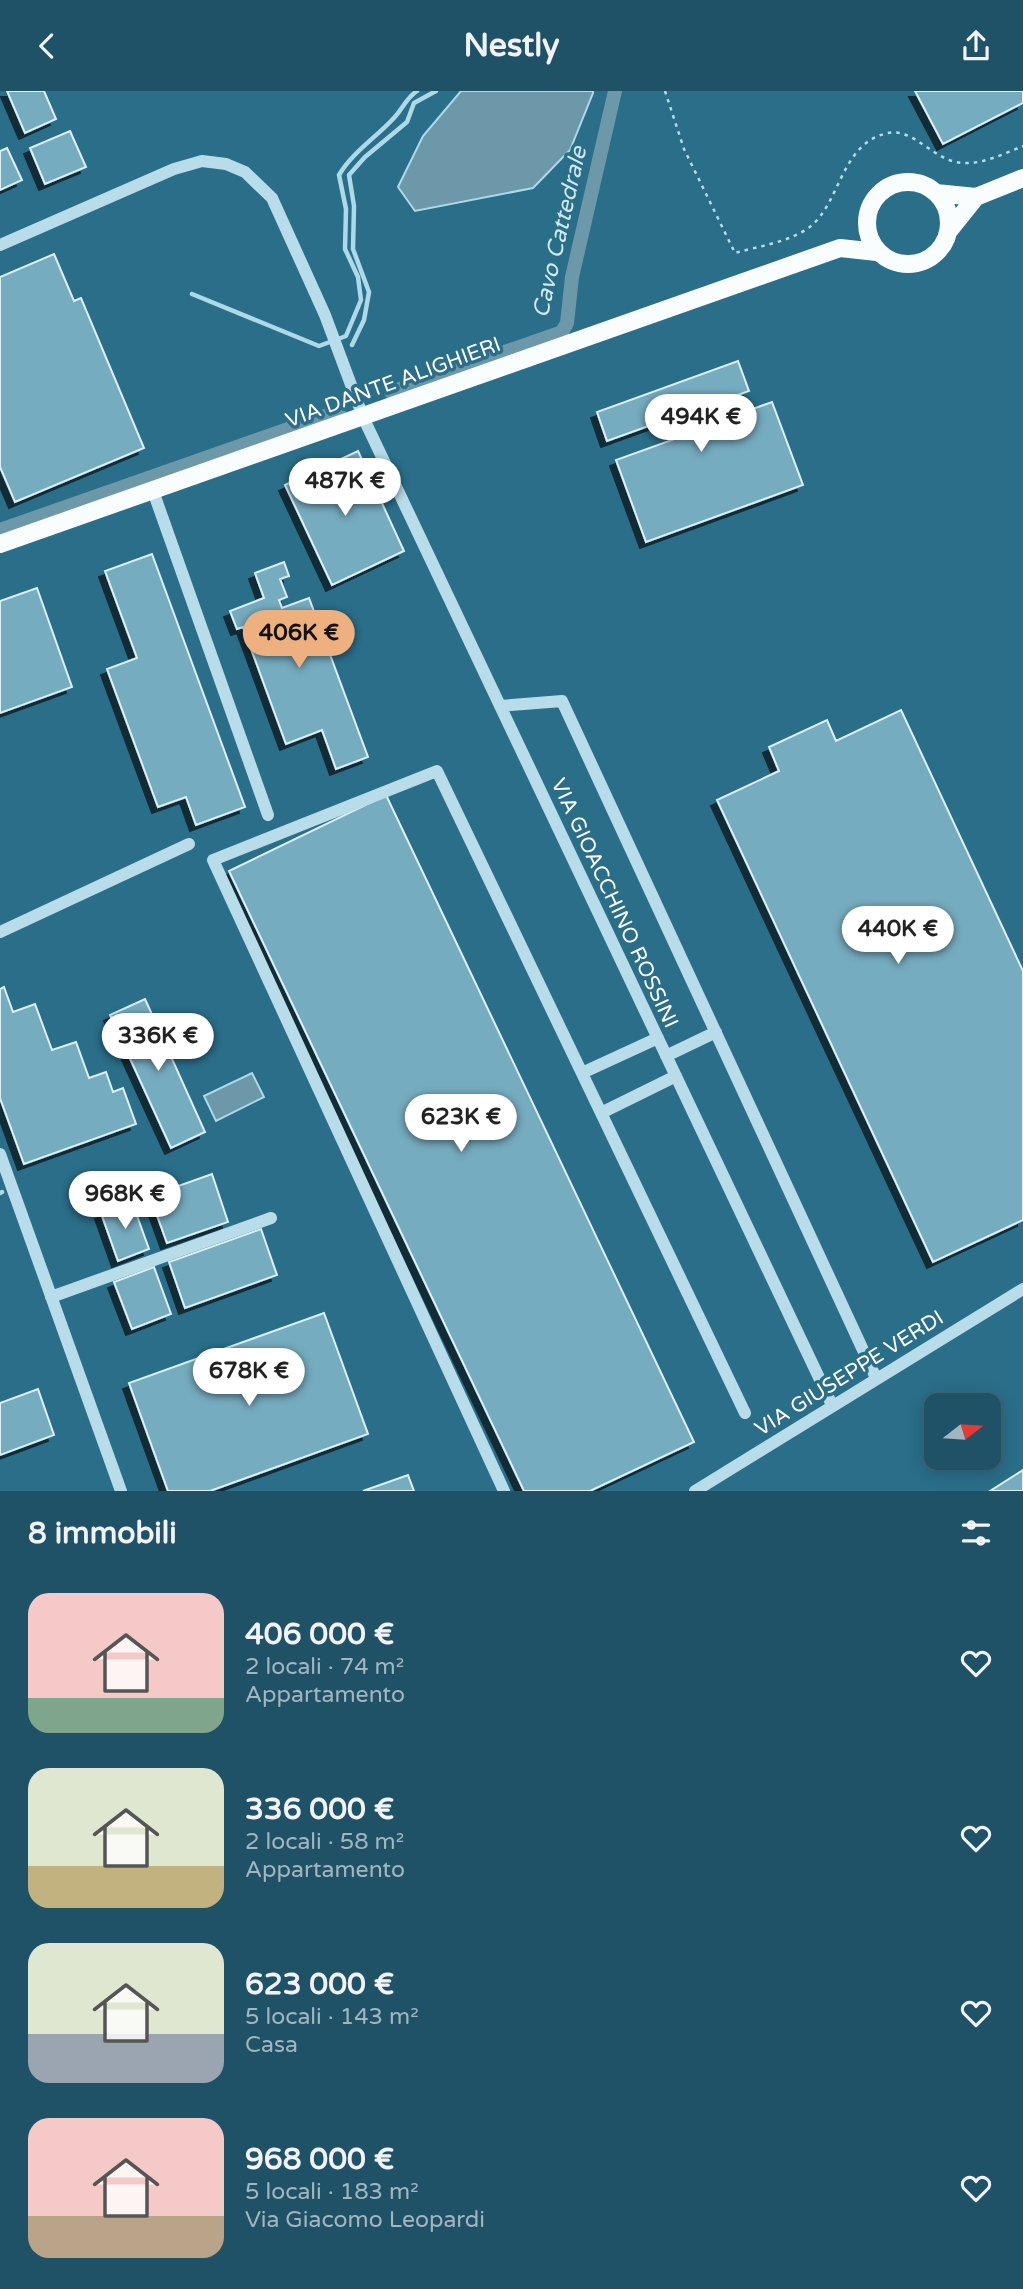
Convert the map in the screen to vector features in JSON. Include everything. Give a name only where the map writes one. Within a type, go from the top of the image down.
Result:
[{"type":"main road","points":[[936,193],[976,197],[1023,178]]},
{"type":"main road","points":[[948,232],[948,212],[936,193],[929,187],[913,182],[893,184],[881,191],[872,203],[866,224],[871,243],[877,252],[892,262],[916,264],[936,254],[948,232],[976,197]]},
{"type":"main road","name":"VIA DANTE ALIGHIERI","points":[[840,249],[866,224]]},
{"type":"main road","name":"VIA DANTE ALIGHIERI","points":[[0,544],[363,418],[739,282],[840,249],[877,252]]},
{"type":"street","name":"VIA GIOACCHINO ROSSINI","points":[[0,245],[174,169],[202,161],[226,164],[245,172],[272,198],[334,340],[363,418],[832,1405]]},
{"type":"street","points":[[153,491],[268,815]]},
{"type":"street","points":[[500,706],[562,701],[876,1378]]},
{"type":"street","points":[[504,1491],[213,860],[437,771],[745,1413]]},
{"type":"street","points":[[0,932],[189,844]]},
{"type":"street","points":[[666,1056],[716,1032]]},
{"type":"street","points":[[582,1073],[658,1038]]},
{"type":"street","points":[[601,1113],[676,1076]]},
{"type":"street","points":[[0,1154],[121,1491]]},
{"type":"street","points":[[51,1297],[271,1218]]},
{"type":"street","name":"VIA GIUSEPPE VERDI","points":[[695,1491],[1023,1289]]},
{"type":"path","points":[[665,91],[684,149],[735,253],[796,235],[812,226],[824,210],[842,174],[862,146],[889,133],[910,137],[932,152],[956,163],[985,161],[1023,146]]},
{"type":"water","points":[[461,91],[593,93],[570,150],[533,188],[415,211],[398,187],[423,136]]},
{"type":"water","points":[[252,1073],[264,1097],[216,1121],[204,1096]]},
{"type":"building","points":[[7,91],[44,91],[56,119],[25,133]]},
{"type":"building","points":[[915,91],[1023,91],[1023,103],[943,144]]},
{"type":"building","points":[[70,131],[86,167],[45,184],[30,148]]},
{"type":"building","points":[[7,148],[22,180],[0,190],[0,151]]},
{"type":"building","points":[[54,254],[74,301],[81,298],[144,448],[15,502],[0,467],[0,277]]},
{"type":"building","points":[[738,361],[749,391],[702,408],[708,425],[772,402],[803,485],[646,542],[616,460],[686,435],[679,415],[607,441],[597,412]]},
{"type":"building","points":[[358,451],[404,551],[332,585],[285,485]]},
{"type":"building","points":[[152,554],[245,807],[196,825],[186,797],[158,807],[107,669],[137,658],[105,571]]},
{"type":"building","points":[[284,562],[289,576],[280,579],[287,597],[279,600],[282,608],[309,598],[368,757],[336,769],[322,730],[286,744],[243,627],[237,629],[230,611],[264,598],[255,573]]},
{"type":"building","points":[[37,588],[72,687],[0,713],[0,601]]},
{"type":"building","points":[[901,710],[1023,971],[1023,1220],[933,1262],[717,800],[779,771],[769,747],[827,720],[836,741]]},
{"type":"building","points":[[386,795],[694,1442],[590,1491],[524,1491],[229,871]]},
{"type":"building","points":[[4,987],[13,1012],[35,1004],[52,1050],[76,1042],[89,1078],[106,1072],[113,1092],[123,1088],[136,1124],[24,1164],[0,1098],[0,989]]},
{"type":"building","points":[[145,999],[205,1132],[171,1148],[110,1015]]},
{"type":"building","points":[[212,1174],[228,1222],[167,1243],[150,1196]]},
{"type":"building","points":[[132,1202],[149,1249],[118,1261],[101,1213]]},
{"type":"building","points":[[261,1229],[277,1275],[185,1308],[169,1262]]},
{"type":"building","points":[[154,1267],[171,1314],[132,1329],[114,1282]]},
{"type":"building","points":[[324,1313],[368,1434],[210,1491],[168,1491],[129,1383]]},
{"type":"building","points":[[38,1389],[54,1435],[0,1455],[0,1403]]},
{"type":"building","points":[[1023,1470],[1023,1491],[990,1491]]},
{"type":"building","points":[[408,1475],[414,1491],[363,1491]]},
{"type":"waterway","points":[[192,294],[319,346],[346,336],[361,300],[358,277],[345,249],[346,209],[339,175],[350,160],[417,91]]},
{"type":"waterway","points":[[352,345],[364,320],[369,292],[353,249],[354,206],[349,175],[365,157],[407,122],[414,103],[436,91]]},
{"type":"waterway","name":"Cavo Cattedrale","points":[[391,392],[562,332],[567,323],[572,277],[615,91]]},
{"type":"waterway","name":"Cavo Cattedrale","points":[[0,530],[339,411]]}]
